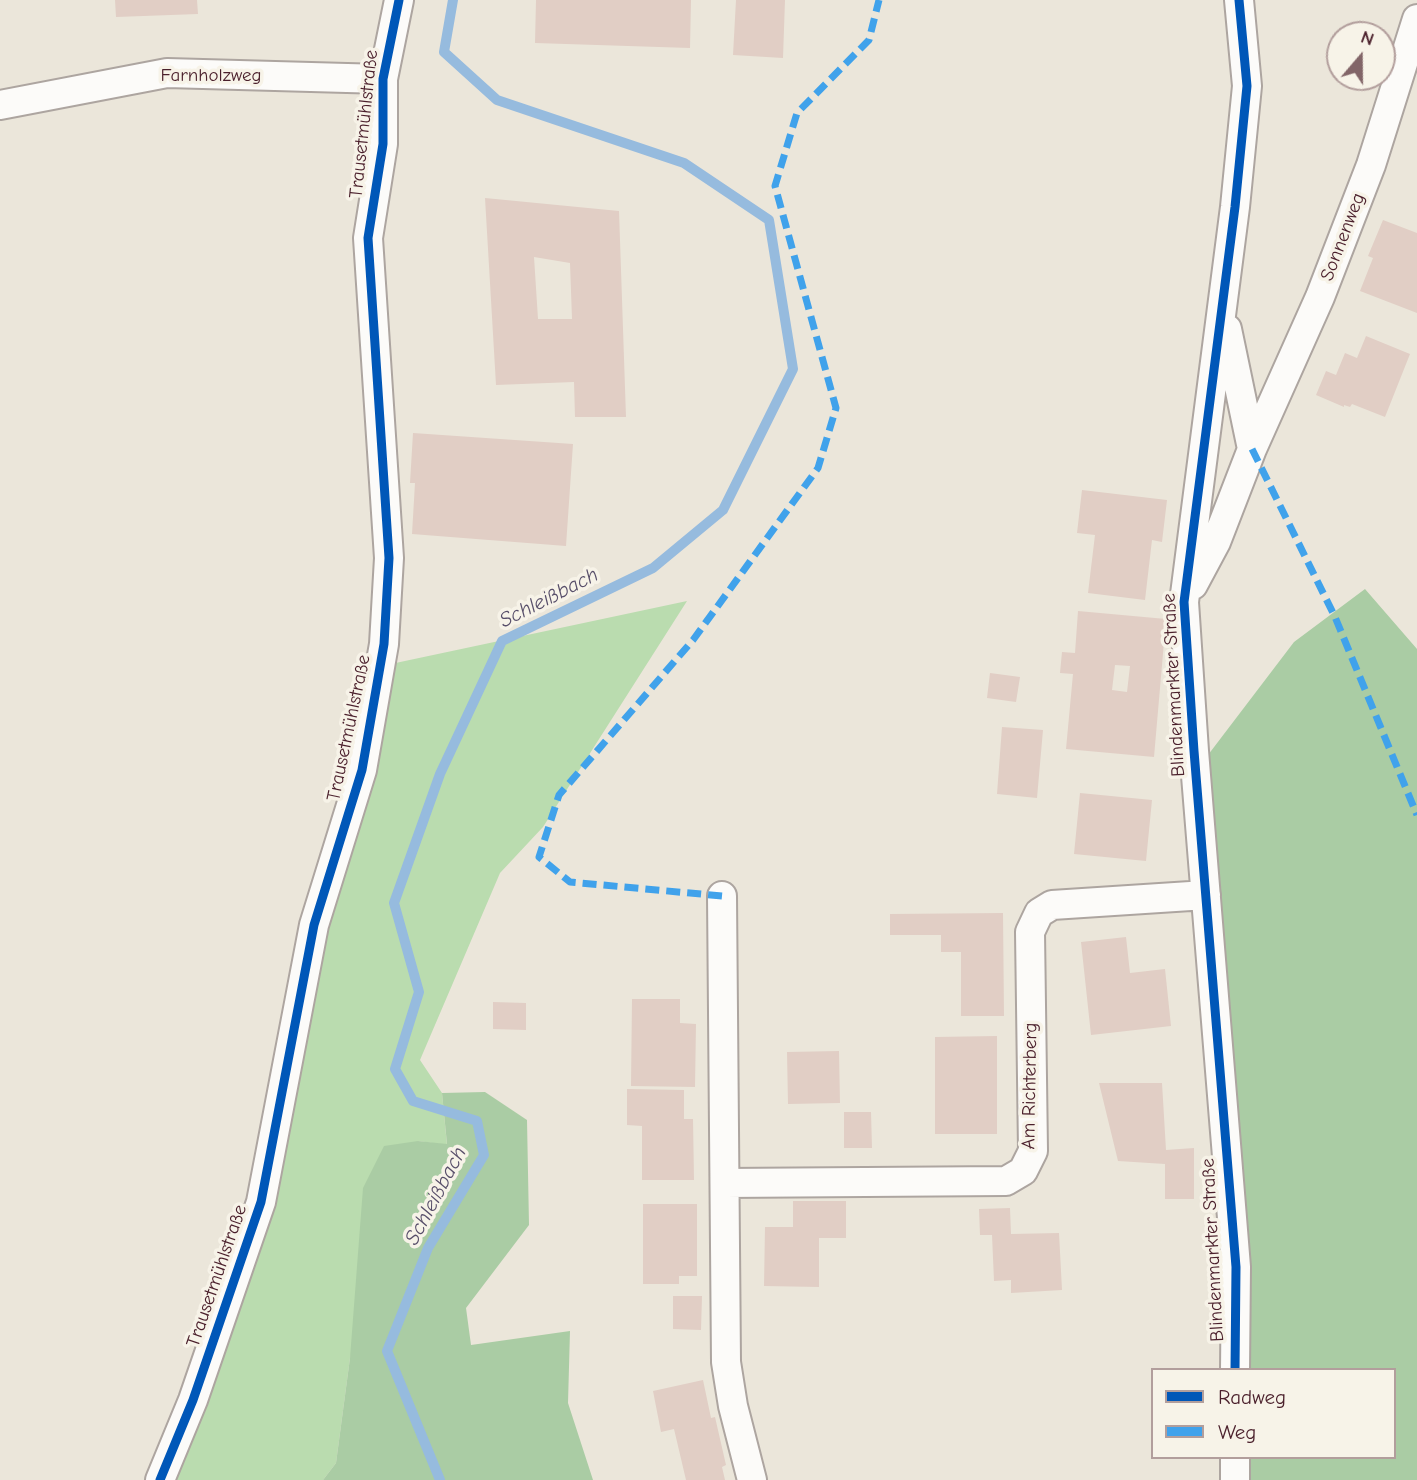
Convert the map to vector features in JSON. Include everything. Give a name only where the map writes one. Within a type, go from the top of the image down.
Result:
[{"type":"street","name":"Trausetmühlstraße","points":[[160,1480],[192,1400],[261,1202],[314,925],[362,769],[384,644],[389,558],[368,238],[383,144],[383,79],[399,0]]},
{"type":"street","name":"Blindenmarkter Straße","points":[[1236,1368],[1236,1267],[1184,602],[1235,207],[1247,86],[1239,0]]},
{"type":"street","name":"Sonnenweg","points":[[1184,602],[1216,542],[1252,449],[1320,297],[1366,177],[1417,19]]},
{"type":"street","name":"Farnholzweg","points":[[0,105],[166,73],[383,79]]},
{"type":"street","points":[[1222,307],[1252,449]]},
{"type":"street","points":[[722,895],[726,1362],[733,1406],[752,1480]]},
{"type":"street","name":"Am Richterberg","points":[[725,1183],[1006,1181],[1023,1171],[1033,1150],[1030,932],[1039,913],[1052,905],[1206,895]]},
{"type":"street","points":[[1235,1459],[1235,1480]]},
{"type":"green space","points":[[1365,589],[1417,649],[1417,1480],[1245,1480],[1245,1459],[1396,1459],[1396,1368],[1242,1368],[1208,755],[1294,642]]},
{"type":"green space","points":[[687,601],[543,827],[500,873],[420,1060],[442,1093],[447,1145],[418,1141],[350,1358],[336,1463],[323,1480],[148,1480],[255,1196],[300,946],[372,668]]},
{"type":"green space","points":[[485,1092],[527,1120],[529,1225],[466,1308],[471,1345],[570,1331],[568,1403],[593,1480],[323,1480],[336,1463],[350,1358],[363,1188],[384,1146],[418,1141],[447,1144],[442,1093]]},
{"type":"building","points":[[115,0],[197,0],[198,14],[116,17]]},
{"type":"building","points":[[536,0],[691,0],[690,48],[535,43]]},
{"type":"building","points":[[736,0],[785,0],[783,58],[733,55]]},
{"type":"building","points":[[485,198],[619,211],[626,417],[575,417],[574,382],[496,385]],"holes":[[[534,257],[570,263],[572,319],[538,319]]]},
{"type":"building","points":[[1383,220],[1417,233],[1417,313],[1360,291],[1373,258],[1368,256]]},
{"type":"building","points":[[1366,336],[1410,354],[1385,417],[1352,404],[1350,407],[1344,407],[1316,395],[1326,371],[1336,375],[1345,353],[1357,358]]},
{"type":"building","points":[[413,433],[573,444],[566,546],[412,534],[415,483],[410,483]]},
{"type":"building","points":[[1082,490],[1167,500],[1162,542],[1152,540],[1145,600],[1088,593],[1095,535],[1077,533]]},
{"type":"building","points":[[1078,611],[1166,619],[1154,757],[1066,749],[1073,674],[1060,673],[1062,652],[1075,653]],"holes":[[[1115,665],[1130,666],[1127,692],[1112,690]]]},
{"type":"building","points":[[990,673],[1020,677],[1016,702],[987,698]]},
{"type":"building","points":[[1002,727],[1043,730],[1037,798],[997,794]]},
{"type":"building","points":[[1080,793],[1152,800],[1146,861],[1074,854]]},
{"type":"building","points":[[1003,913],[1004,1016],[961,1016],[961,952],[941,952],[941,935],[890,935],[890,914]]},
{"type":"building","points":[[1126,937],[1130,973],[1165,969],[1171,1026],[1091,1035],[1081,942]]},
{"type":"building","points":[[632,999],[680,999],[680,1023],[696,1024],[695,1087],[631,1086]]},
{"type":"building","points":[[493,1002],[526,1003],[526,1030],[493,1029]]},
{"type":"building","points":[[997,1036],[997,1134],[935,1134],[935,1037]]},
{"type":"building","points":[[839,1051],[840,1103],[788,1104],[787,1052]]},
{"type":"building","points":[[1099,1083],[1162,1083],[1166,1150],[1194,1148],[1194,1199],[1165,1199],[1165,1164],[1118,1161]]},
{"type":"building","points":[[627,1089],[684,1090],[684,1119],[693,1119],[694,1180],[642,1180],[642,1126],[627,1125]]},
{"type":"building","points":[[844,1112],[871,1112],[872,1148],[844,1148]]},
{"type":"building","points":[[793,1201],[846,1201],[846,1238],[819,1238],[819,1287],[764,1286],[765,1227],[793,1227]]},
{"type":"building","points":[[643,1204],[697,1204],[697,1276],[679,1276],[679,1284],[643,1284]]},
{"type":"building","points":[[1010,1208],[1011,1234],[1059,1233],[1062,1290],[1011,1293],[1011,1280],[994,1281],[992,1235],[980,1235],[979,1209]]},
{"type":"building","points":[[673,1296],[702,1296],[701,1330],[673,1329]]},
{"type":"building","points":[[703,1380],[711,1418],[715,1417],[726,1465],[722,1467],[725,1480],[686,1480],[674,1429],[661,1432],[653,1391]]},
{"type":"waterway","name":"Schleißbach","points":[[440,1480],[387,1351],[428,1248],[484,1155],[477,1121],[413,1101],[395,1069],[419,992],[394,903],[440,774],[502,641],[653,568],[723,510],[793,369],[769,220],[684,163],[497,100],[444,52],[453,0]]},
{"type":"marked path","points":[[722,896],[570,882],[539,857],[559,795],[693,640],[818,468],[836,408],[775,186],[797,113],[869,40],[879,0]]},
{"type":"marked path","points":[[1252,449],[1335,617],[1417,815]]},
{"type":"cycle path","points":[[160,1480],[193,1400],[261,1202],[314,925],[362,770],[384,644],[389,558],[368,238],[383,144],[383,79],[399,0]]},
{"type":"cycle path","points":[[1235,1368],[1236,1267],[1184,602],[1235,207],[1247,86],[1239,0]]}]
